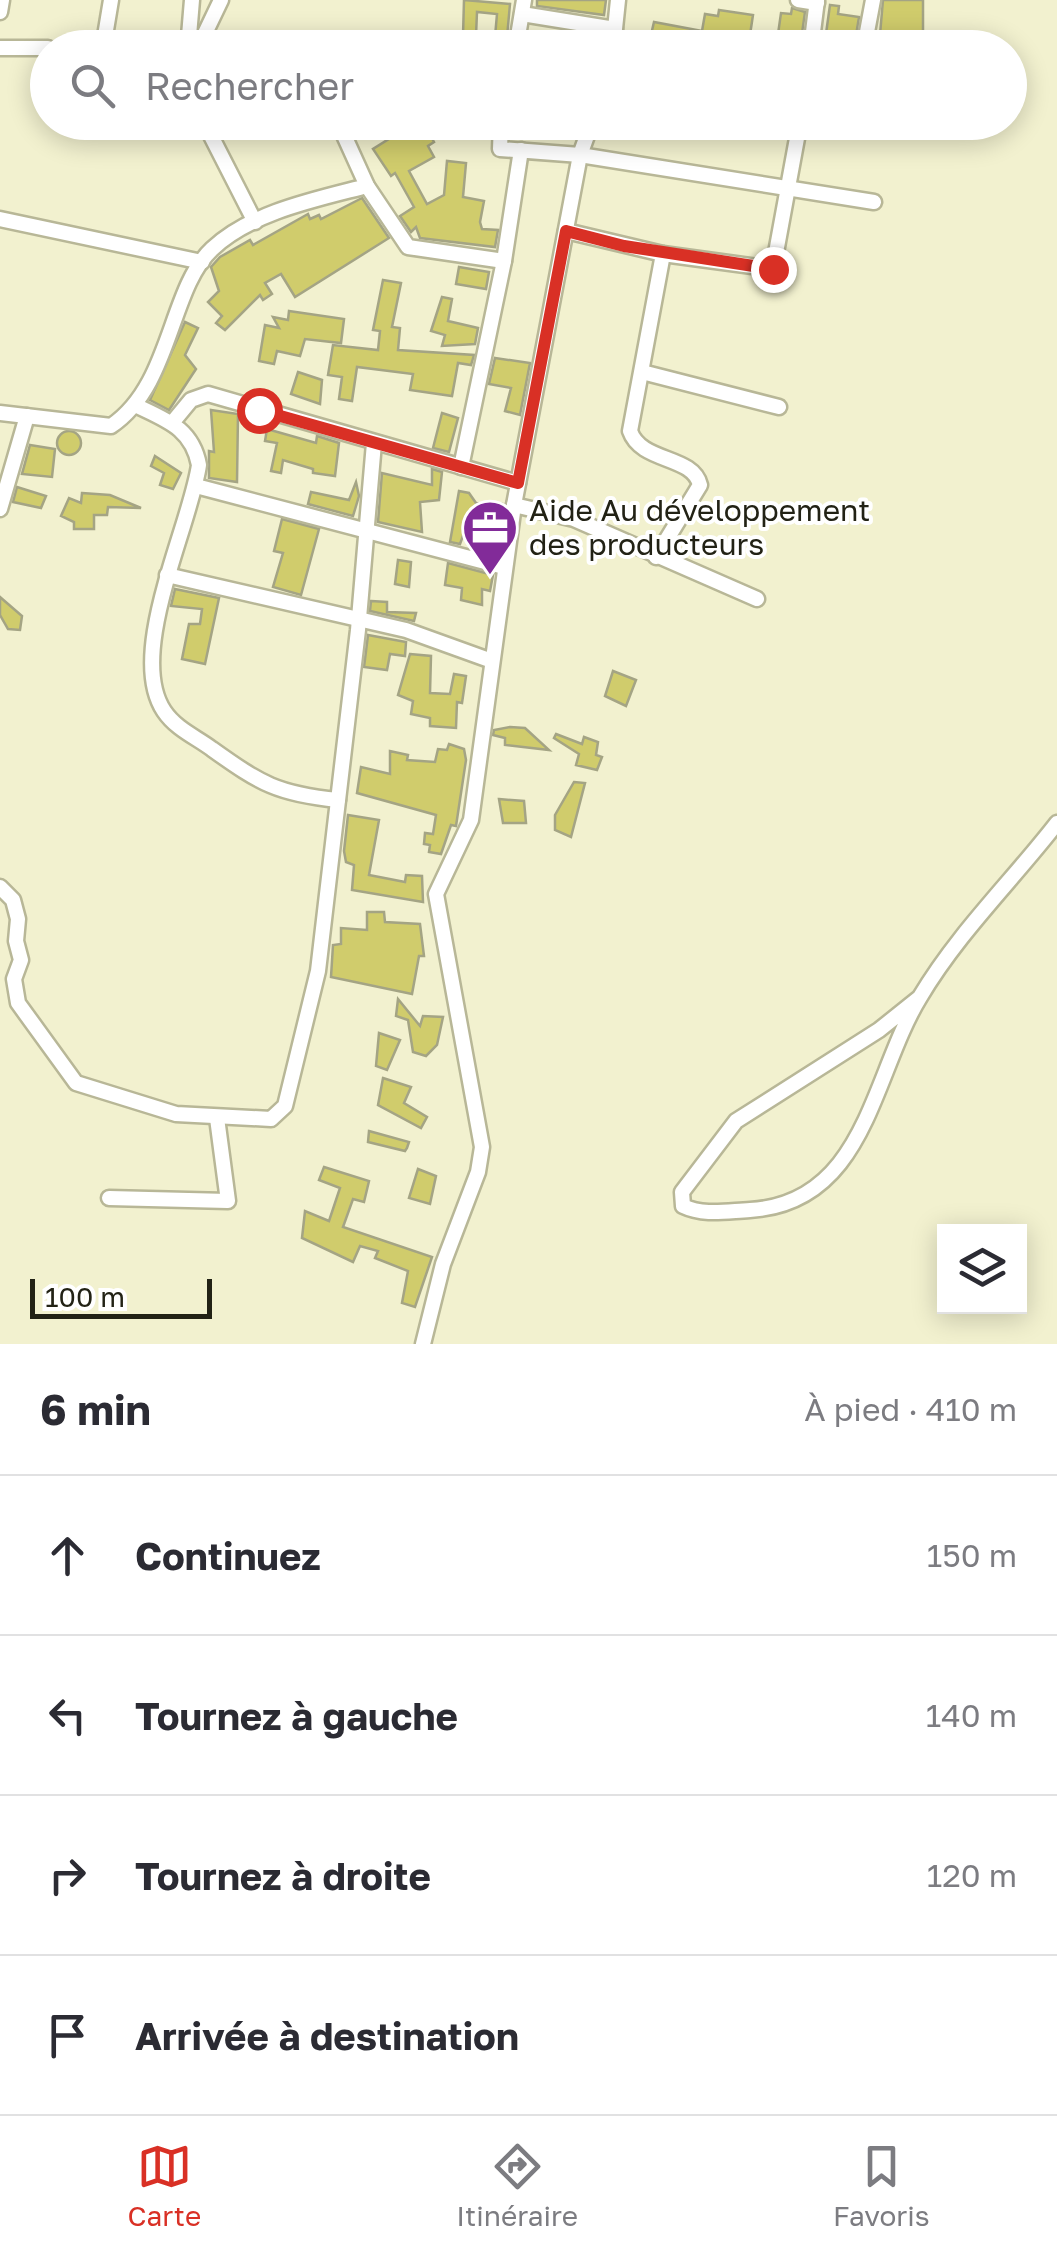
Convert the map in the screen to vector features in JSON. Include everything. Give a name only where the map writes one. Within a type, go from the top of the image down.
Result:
[{"type":"street","points":[[0,12],[2,0]]},
{"type":"street","points":[[106,30],[111,0]]},
{"type":"street","points":[[190,30],[192,0]]},
{"type":"street","points":[[207,30],[221,0]]},
{"type":"street","points":[[617,30],[618,0]]},
{"type":"street","points":[[798,0],[817,2],[813,30]]},
{"type":"street","points":[[867,30],[873,0]]},
{"type":"street","points":[[523,7],[585,30]]},
{"type":"street","points":[[0,48],[30,48]]},
{"type":"street","points":[[213,140],[255,222]]},
{"type":"street","points":[[346,140],[367,186],[408,247],[504,261]]},
{"type":"street","points":[[499,140],[498,148],[580,155],[874,202]]},
{"type":"street","points":[[423,1344],[443,1264],[478,1172],[482,1147],[436,894],[471,820],[514,505],[585,140]]},
{"type":"street","points":[[566,231],[664,254],[773,269],[797,140]]},
{"type":"street","points":[[460,467],[504,261],[521,150]]},
{"type":"street","points":[[0,413],[111,426],[135,405],[202,262],[219,243],[255,222],[367,186]]},
{"type":"street","points":[[0,219],[202,262]]},
{"type":"street","points":[[656,557],[700,485],[690,471],[650,454],[630,431],[664,254]]},
{"type":"street","points":[[642,372],[779,407]]},
{"type":"street","points":[[172,423],[191,400],[208,394],[518,483]]},
{"type":"street","points":[[135,405],[172,423],[195,443],[199,465],[167,575],[155,633],[154,687],[166,715],[265,785],[286,794],[338,800]]},
{"type":"street","points":[[0,508],[27,416]]},
{"type":"street","points":[[0,888],[13,900],[18,919],[16,942],[21,960],[14,979],[18,1003],[76,1083],[176,1114],[271,1119],[285,1106],[318,971],[374,442]]},
{"type":"street","points":[[196,486],[364,534],[504,567]]},
{"type":"street","points":[[514,505],[574,519],[757,599]]},
{"type":"street","points":[[167,575],[358,619],[492,661]]},
{"type":"street","points":[[919,998],[879,1030],[736,1121],[682,1192],[683,1206],[698,1212],[768,1208],[807,1196],[847,1157],[860,1137],[919,998],[983,911],[1057,823]]},
{"type":"street","points":[[109,1198],[228,1201],[216,1118]]},
{"type":"building","points":[[464,0],[510,4],[508,30],[496,30],[497,14],[477,12],[476,30],[463,30]]},
{"type":"building","points":[[537,0],[606,0],[604,15],[537,6]]},
{"type":"building","points":[[883,0],[923,0],[923,30],[880,30]]},
{"type":"building","points":[[830,5],[839,6],[838,14],[859,17],[857,30],[827,30]]},
{"type":"building","points":[[792,8],[805,12],[802,30],[779,30],[781,13],[791,14]]},
{"type":"building","points":[[719,10],[753,15],[751,30],[702,30],[705,14],[718,16]]},
{"type":"building","points":[[654,22],[697,30],[652,30]]},
{"type":"building","points":[[387,140],[433,140],[428,146],[434,157],[409,171],[427,204],[444,195],[447,161],[466,163],[463,197],[484,201],[480,222],[482,229],[498,230],[495,247],[420,238],[416,227],[411,232],[400,216],[414,207],[395,173],[391,176],[373,149]]},
{"type":"building","points":[[362,198],[389,238],[295,297],[281,274],[265,283],[272,294],[263,300],[260,295],[225,330],[216,323],[222,316],[208,302],[219,291],[211,267],[220,257],[250,240],[253,245],[308,214],[310,219],[319,215],[321,219]]},
{"type":"building","points":[[459,267],[489,272],[486,289],[456,284]]},
{"type":"building","points":[[383,280],[401,283],[392,327],[400,328],[398,350],[474,355],[471,365],[458,363],[452,396],[410,390],[413,374],[357,367],[352,401],[339,399],[342,377],[328,375],[333,345],[378,350],[380,331],[373,330]]},
{"type":"building","points":[[442,297],[452,299],[448,321],[478,328],[475,344],[442,346],[445,335],[431,331]]},
{"type":"building","points":[[289,311],[344,319],[341,343],[305,339],[300,356],[277,351],[274,364],[259,361],[265,325],[279,328],[273,317],[288,320]]},
{"type":"building","points":[[185,322],[198,328],[185,355],[196,369],[169,410],[150,400]]},
{"type":"building","points":[[495,358],[530,363],[520,415],[505,411],[511,388],[489,384]]},
{"type":"building","points":[[298,372],[322,380],[320,404],[291,394]]},
{"type":"building","points":[[211,410],[238,414],[237,482],[209,478],[209,451],[214,452]]},
{"type":"building","points":[[442,413],[458,418],[449,452],[433,448]]},
{"type":"building","points":[[267,429],[316,443],[317,436],[339,443],[335,476],[313,473],[313,469],[283,460],[281,473],[271,471],[277,443],[265,441]]},
{"type":"building","points":[[69,431],[78,434],[78,452],[69,455],[60,452],[57,443],[60,434]]},
{"type":"building","points":[[30,445],[55,449],[52,477],[22,474]]},
{"type":"building","points":[[155,456],[181,473],[173,489],[160,485],[164,473],[151,466]]},
{"type":"building","points":[[432,469],[442,472],[439,500],[420,502],[422,532],[378,522],[382,473],[432,485]]},
{"type":"building","points":[[356,482],[359,496],[353,516],[308,504],[311,492],[349,500]]},
{"type":"building","points":[[17,487],[46,496],[41,508],[13,502]]},
{"type":"building","points":[[459,491],[469,493],[476,503],[502,504],[501,521],[481,519],[479,528],[464,533],[460,544],[450,542]]},
{"type":"building","points":[[82,493],[110,495],[141,508],[108,507],[107,515],[94,515],[94,529],[74,529],[74,522],[61,516],[69,498],[81,503]]},
{"type":"building","points":[[282,519],[319,529],[301,595],[273,587],[283,553],[274,551]]},
{"type":"building","points":[[398,560],[411,562],[409,587],[395,584]]},
{"type":"building","points":[[448,563],[493,575],[490,591],[482,589],[482,605],[461,600],[462,588],[445,585]]},
{"type":"building","points":[[175,589],[219,598],[205,664],[182,659],[189,624],[200,624],[202,609],[171,606]]},
{"type":"building","points":[[0,597],[22,616],[20,630],[8,629],[0,615]]},
{"type":"building","points":[[371,601],[387,602],[387,612],[416,613],[414,621],[370,611]]},
{"type":"building","points":[[368,635],[406,642],[405,656],[390,654],[387,670],[364,667]]},
{"type":"building","points":[[410,654],[431,656],[430,693],[450,694],[454,674],[466,676],[462,703],[457,702],[456,728],[430,726],[430,718],[411,714],[413,701],[398,695]]},
{"type":"building","points":[[613,671],[636,680],[626,706],[605,696]]},
{"type":"building","points":[[525,728],[549,750],[505,745],[505,738],[493,735],[494,730]]},
{"type":"building","points":[[556,734],[582,744],[584,737],[598,742],[596,755],[602,757],[597,770],[576,765],[579,754],[554,738]]},
{"type":"building","points":[[449,744],[464,749],[466,760],[456,826],[451,825],[441,854],[429,852],[430,845],[424,844],[425,833],[433,834],[436,815],[357,793],[361,767],[390,774],[390,751],[408,755],[407,760],[435,762],[438,749],[447,750]]},
{"type":"building","points":[[574,782],[585,783],[571,837],[555,830],[555,815]]},
{"type":"building","points":[[499,799],[524,801],[526,823],[503,823]]},
{"type":"building","points":[[348,815],[379,820],[369,875],[405,882],[406,875],[422,876],[423,902],[352,890],[354,865],[346,862],[344,851]]},
{"type":"building","points":[[367,912],[384,912],[385,922],[420,924],[424,956],[419,956],[412,994],[331,977],[333,945],[341,944],[341,928],[367,930]]},
{"type":"building","points":[[398,999],[420,1026],[423,1016],[443,1017],[437,1045],[426,1056],[413,1052],[408,1020],[396,1016]]},
{"type":"building","points":[[379,1033],[400,1040],[387,1070],[376,1066]]},
{"type":"building","points":[[383,1078],[411,1087],[404,1103],[427,1117],[421,1128],[378,1105]]},
{"type":"building","points":[[369,1131],[409,1142],[407,1148],[405,1151],[368,1142]]},
{"type":"building","points":[[324,1167],[369,1181],[364,1202],[353,1199],[343,1227],[432,1257],[415,1307],[402,1303],[408,1271],[375,1258],[378,1251],[360,1246],[353,1262],[302,1238],[305,1211],[329,1221],[340,1188],[319,1180]]},
{"type":"building","points":[[418,1169],[436,1176],[430,1204],[409,1198]]},
{"type":"place","name":"Aide Au développement des producteurs","points":[[490,577]]},
{"type":"route","points":[[259,410],[518,483],[566,231],[664,254],[773,269]]}]
